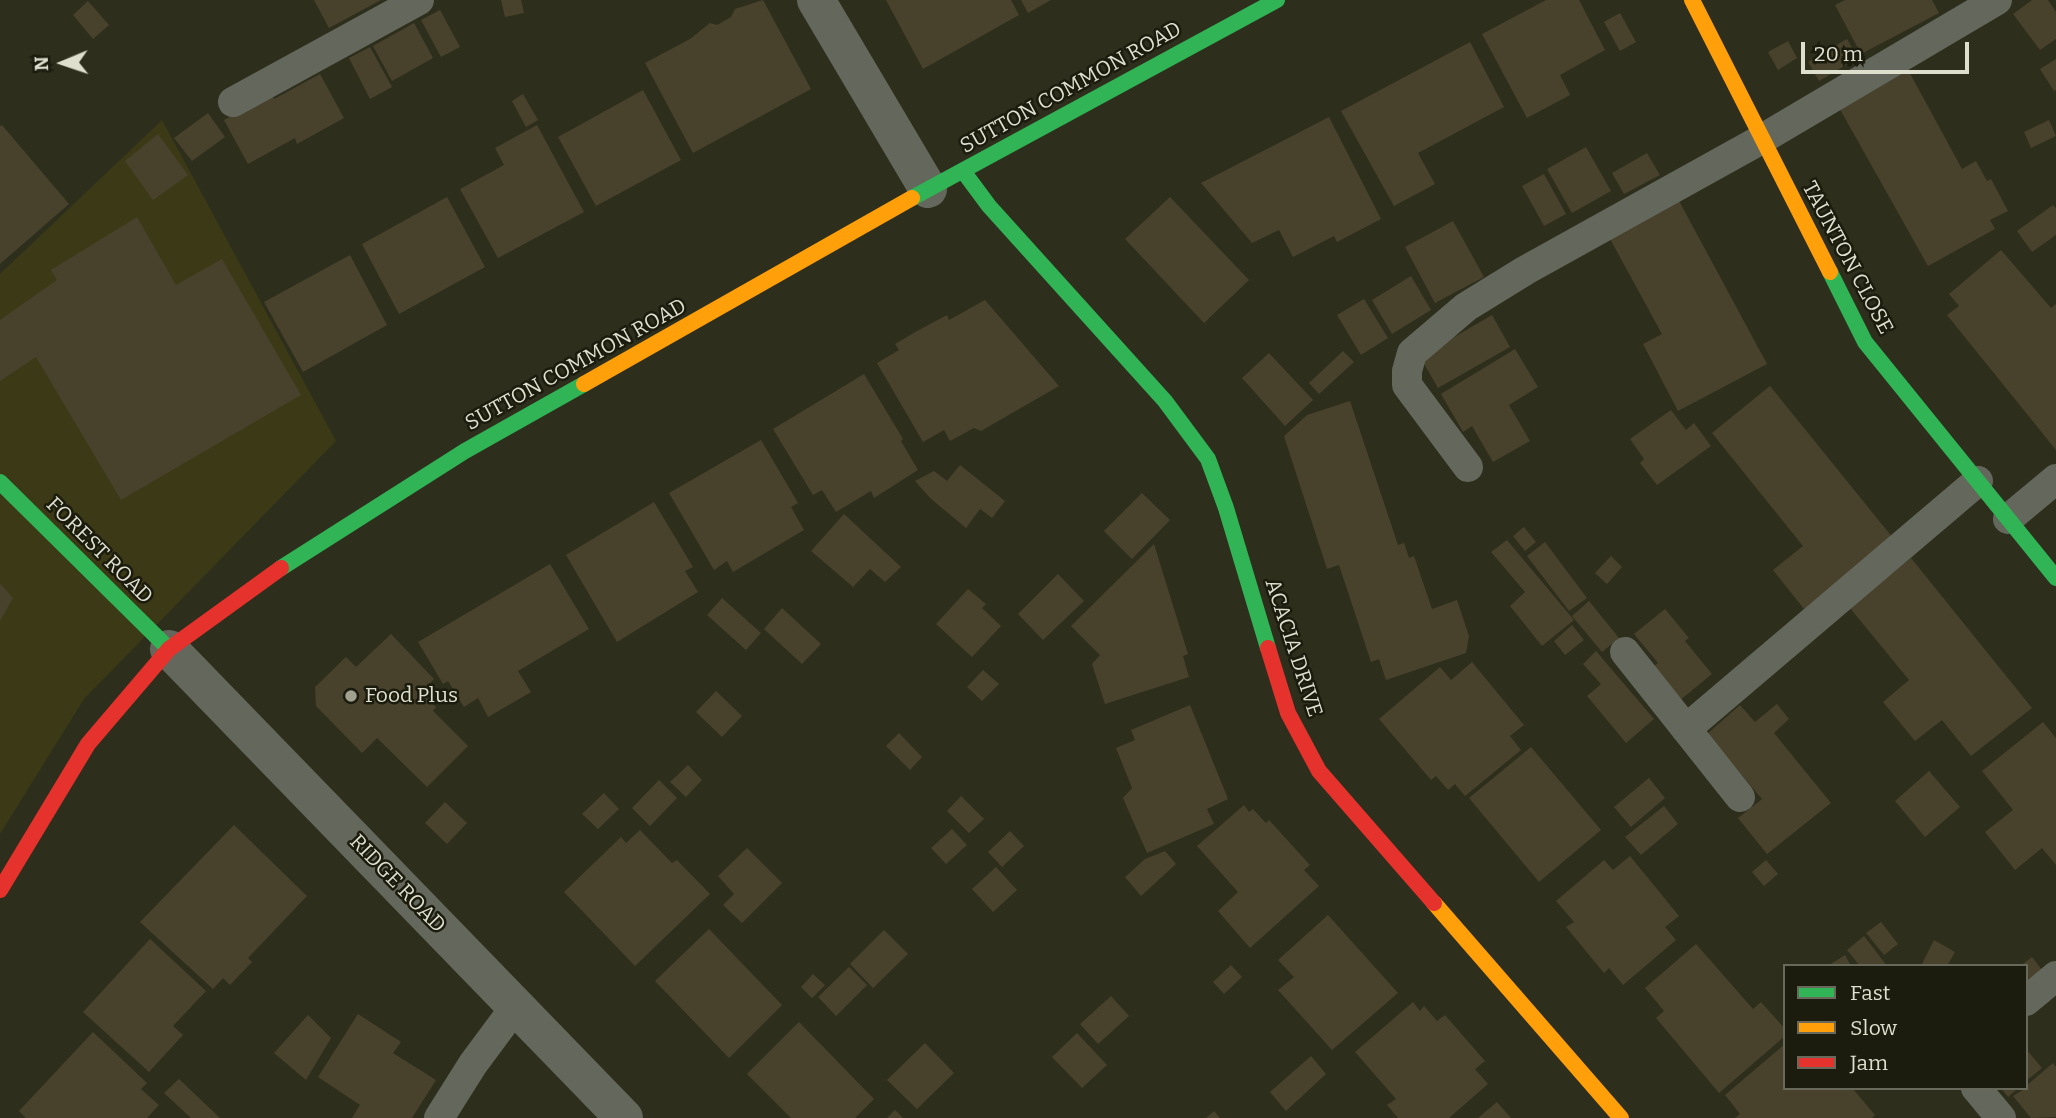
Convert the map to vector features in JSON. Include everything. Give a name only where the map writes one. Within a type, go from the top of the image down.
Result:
[{"type":"street","points":[[816,0],[928,189]]},
{"type":"street","name":"SUTTON COMMON ROAD","points":[[0,890],[88,744],[169,649],[297,556],[465,451],[928,189],[1277,0]]},
{"type":"street","name":"TAUNTON CLOSE","points":[[1692,0],[1865,342],[2056,578]]},
{"type":"street","name":"ACACIA DRIVE","points":[[963,171],[989,206],[1166,401],[1208,459],[1226,508],[1288,713],[1319,771],[1621,1118]]},
{"type":"street","name":"FOREST ROAD","points":[[0,482],[169,649]]},
{"type":"street","name":"RIDGE ROAD","points":[[169,649],[624,1118]]},
{"type":"lane","points":[[233,102],[419,0]]},
{"type":"lane","points":[[1468,467],[1406,385],[1412,353],[1466,307],[1526,270],[1762,139],[1997,0]]},
{"type":"lane","points":[[2008,519],[2056,479]]},
{"type":"lane","points":[[1686,729],[1978,481]]},
{"type":"lane","points":[[1625,652],[1740,797]]},
{"type":"lane","points":[[2028,999],[2056,976]]},
{"type":"lane","points":[[439,1118],[473,1064],[516,1006]]},
{"type":"lane","points":[[1978,1090],[2001,1118]]},
{"type":"shaded area","points":[[162,120],[336,441],[84,699],[0,834],[0,274]]},
{"type":"building","points":[[314,0],[381,0],[329,28]]},
{"type":"building","points":[[501,0],[521,0],[524,13],[505,17]]},
{"type":"building","points":[[763,0],[811,89],[693,153],[645,63],[690,39],[710,23],[717,25],[731,17],[735,9]]},
{"type":"building","points":[[886,0],[1011,0],[1019,15],[923,69]]},
{"type":"building","points":[[1021,0],[1051,0],[1028,13]]},
{"type":"building","points":[[1546,0],[1579,0],[1605,50],[1560,75],[1570,95],[1527,118],[1482,34]]},
{"type":"building","points":[[1845,0],[1932,0],[1939,13],[1861,54],[1835,5]]},
{"type":"building","points":[[2032,0],[2048,0],[2056,12],[2056,39],[2040,50],[2013,14]]},
{"type":"building","points":[[88,1],[109,25],[93,39],[73,15]]},
{"type":"building","points":[[440,10],[460,47],[441,57],[421,20]]},
{"type":"building","points":[[1620,13],[1636,42],[1620,51],[1604,22]]},
{"type":"building","points":[[414,23],[433,58],[392,81],[373,46]]},
{"type":"building","points":[[1847,39],[1858,58],[1819,81],[1808,62]]},
{"type":"building","points":[[1788,41],[1797,58],[1778,70],[1768,52]]},
{"type":"building","points":[[1470,42],[1504,107],[1418,153],[1435,184],[1394,206],[1341,111]]},
{"type":"building","points":[[370,47],[392,87],[370,99],[349,58]]},
{"type":"building","points":[[2056,59],[2056,90],[2054,91],[2040,69]]},
{"type":"building","points":[[1906,66],[1962,169],[1976,161],[1987,181],[1991,179],[2008,211],[1990,220],[1995,229],[1928,266],[1837,104]]},
{"type":"building","points":[[320,74],[344,118],[297,144],[295,138],[248,164],[224,120],[271,94],[274,99]]},
{"type":"building","points":[[643,90],[681,160],[596,206],[558,137]]},
{"type":"building","points":[[523,94],[538,120],[526,127],[512,101]]},
{"type":"building","points":[[208,113],[225,137],[192,161],[174,138]]},
{"type":"building","points":[[1329,117],[1381,219],[1337,242],[1334,236],[1293,257],[1279,230],[1252,243],[1201,183]]},
{"type":"building","points":[[2049,120],[2056,136],[2031,148],[2024,132]]},
{"type":"building","points":[[2,125],[69,204],[0,264],[0,126]]},
{"type":"building","points":[[537,125],[584,212],[498,258],[460,189],[504,165],[495,148]]},
{"type":"building","points":[[158,134],[188,175],[153,200],[125,161]]},
{"type":"building","points":[[1586,147],[1611,191],[1572,213],[1547,169]]},
{"type":"building","points":[[1647,153],[1660,175],[1624,194],[1612,173]]},
{"type":"building","points":[[1544,174],[1566,214],[1544,226],[1522,186]]},
{"type":"building","points":[[447,197],[485,267],[399,314],[362,244]]},
{"type":"building","points":[[1170,197],[1249,280],[1204,323],[1125,239]]},
{"type":"building","points":[[1678,199],[1767,364],[1678,411],[1643,344],[1662,334],[1609,237]]},
{"type":"building","points":[[2053,205],[2056,208],[2056,235],[2032,252],[2017,231]]},
{"type":"building","points":[[137,217],[176,285],[222,259],[301,395],[121,500],[36,357],[0,381],[0,320],[57,280],[51,270]]},
{"type":"building","points":[[1453,221],[1484,277],[1435,303],[1405,247]]},
{"type":"building","points":[[2001,250],[2051,308],[2056,304],[2056,450],[1947,315],[1959,306],[1949,294]]},
{"type":"building","points":[[350,255],[387,325],[303,372],[264,302]]},
{"type":"building","points":[[1411,276],[1431,310],[1392,334],[1372,300]]},
{"type":"building","points":[[1364,299],[1388,338],[1361,355],[1337,315]]},
{"type":"building","points":[[985,300],[1059,386],[981,431],[974,428],[950,441],[944,430],[923,442],[877,363],[899,350],[895,344],[917,331],[947,315],[949,320]]},
{"type":"building","points":[[1492,315],[1510,347],[1438,388],[1420,357]]},
{"type":"building","points":[[1515,349],[1538,387],[1509,405],[1530,441],[1493,462],[1472,426],[1463,432],[1441,394]]},
{"type":"building","points":[[1343,351],[1354,362],[1319,394],[1309,383]]},
{"type":"building","points":[[1269,353],[1313,400],[1285,426],[1242,378]]},
{"type":"building","points":[[864,374],[903,439],[901,441],[918,470],[874,498],[871,491],[836,512],[822,490],[813,495],[773,429]]},
{"type":"building","points":[[1770,386],[1893,538],[1804,609],[1773,570],[1803,546],[1712,433]]},
{"type":"building","points":[[1350,401],[1398,545],[1404,543],[1409,558],[1414,556],[1432,609],[1457,600],[1469,636],[1466,653],[1386,680],[1379,659],[1371,662],[1339,565],[1327,569],[1284,436],[1307,415]]},
{"type":"building","points":[[1671,410],[1686,430],[1694,423],[1711,446],[1657,485],[1640,463],[1644,459],[1630,439]]},
{"type":"building","points":[[761,440],[798,503],[791,507],[804,530],[733,572],[727,561],[714,570],[669,493]]},
{"type":"building","points":[[960,465],[1005,501],[992,518],[980,509],[966,528],[930,498],[915,481],[934,471],[947,481]]},
{"type":"building","points":[[1142,493],[1170,520],[1132,559],[1104,531]]},
{"type":"building","points":[[654,502],[693,567],[685,571],[698,592],[617,642],[566,555]]},
{"type":"building","points":[[844,514],[901,567],[885,582],[870,569],[853,587],[811,551]]},
{"type":"building","points":[[1524,527],[1536,542],[1525,551],[1513,536]]},
{"type":"building","points":[[1507,540],[1574,620],[1542,646],[1510,606],[1525,592],[1491,552]]},
{"type":"building","points":[[1545,542],[1587,598],[1569,611],[1527,556]]},
{"type":"building","points":[[1154,544],[1188,654],[1183,656],[1189,677],[1105,704],[1092,664],[1100,655],[1071,626]]},
{"type":"building","points":[[1611,556],[1622,567],[1607,584],[1595,573]]},
{"type":"building","points":[[1911,558],[2032,708],[1971,756],[1942,720],[1915,741],[1883,702],[1909,680],[1850,608]]},
{"type":"building","points":[[550,564],[589,629],[518,671],[531,692],[488,717],[478,698],[464,707],[448,681],[443,684],[418,642]]},
{"type":"building","points":[[1058,574],[1084,601],[1043,640],[1018,614]]},
{"type":"building","points":[[0,583],[13,598],[0,621]]},
{"type":"building","points":[[968,589],[986,604],[982,608],[1001,626],[972,657],[936,624]]},
{"type":"building","points":[[722,598],[761,633],[746,650],[707,615]]},
{"type":"building","points":[[1589,601],[1619,638],[1602,652],[1572,616]]},
{"type":"building","points":[[782,608],[821,644],[802,664],[764,629]]},
{"type":"building","points":[[1665,609],[1689,638],[1685,641],[1712,674],[1679,701],[1652,667],[1658,663],[1634,634]]},
{"type":"building","points":[[1572,625],[1584,640],[1565,655],[1554,641]]},
{"type":"building","points":[[391,634],[434,679],[421,692],[436,707],[433,711],[468,746],[427,787],[377,738],[362,753],[316,706],[315,687],[346,657],[356,667]]},
{"type":"building","points":[[1596,651],[1654,719],[1626,743],[1587,696],[1601,684],[1583,664]]},
{"type":"building","points":[[1472,662],[1524,725],[1510,736],[1521,750],[1465,796],[1455,784],[1448,790],[1436,776],[1431,780],[1379,719],[1440,667],[1451,680]]},
{"type":"building","points":[[983,670],[999,684],[982,701],[967,687]]},
{"type":"building","points":[[716,691],[742,716],[722,737],[696,712]]},
{"type":"building","points":[[1777,704],[1789,719],[1774,733],[1831,803],[1767,854],[1738,818],[1762,799],[1707,734],[1740,705],[1755,722]]},
{"type":"building","points":[[1190,705],[1228,799],[1207,809],[1214,824],[1147,853],[1123,798],[1132,788],[1116,748],[1135,740],[1131,730]]},
{"type":"building","points":[[2043,722],[2056,738],[2056,865],[2042,848],[2015,870],[1985,832],[2013,810],[1982,771]]},
{"type":"building","points":[[899,733],[922,757],[910,770],[886,746]]},
{"type":"building","points":[[1531,747],[1601,830],[1539,882],[1469,798]]},
{"type":"building","points":[[688,765],[702,780],[686,797],[670,782]]},
{"type":"building","points":[[1929,771],[1960,807],[1925,837],[1895,801]]},
{"type":"building","points":[[1649,778],[1665,798],[1631,827],[1614,807]]},
{"type":"building","points":[[659,780],[677,798],[650,826],[632,808]]},
{"type":"building","points":[[604,793],[619,809],[598,829],[582,814]]},
{"type":"building","points":[[961,796],[984,819],[969,833],[947,811]]},
{"type":"building","points":[[445,802],[467,823],[447,844],[425,823]]},
{"type":"building","points":[[1244,805],[1249,812],[1253,809],[1266,823],[1269,820],[1310,865],[1304,870],[1319,886],[1250,948],[1218,911],[1238,892],[1197,846]]},
{"type":"building","points":[[1664,806],[1678,824],[1641,855],[1625,837]]},
{"type":"building","points":[[234,825],[307,896],[248,958],[252,962],[230,985],[223,978],[213,989],[140,922]]},
{"type":"building","points":[[952,829],[967,845],[946,864],[931,848]]},
{"type":"building","points":[[640,830],[672,863],[677,860],[710,894],[635,966],[564,892],[621,837],[626,843]]},
{"type":"building","points":[[1010,831],[1024,846],[1002,867],[988,852]]},
{"type":"building","points":[[747,848],[782,883],[742,923],[723,905],[734,894],[718,876]]},
{"type":"building","points":[[1165,851],[1176,864],[1141,896],[1125,877],[1145,859]]},
{"type":"building","points":[[1630,856],[1679,916],[1665,927],[1676,940],[1623,985],[1609,968],[1604,973],[1566,927],[1574,922],[1556,901],[1604,860],[1613,870]]},
{"type":"building","points":[[1766,860],[1778,874],[1764,886],[1752,872]]},
{"type":"building","points":[[996,867],[1017,890],[993,912],[972,889]]},
{"type":"building","points":[[1328,915],[1398,993],[1332,1050],[1278,990],[1294,977],[1278,960]]},
{"type":"building","points":[[1881,922],[1898,944],[1884,955],[1866,933]]},
{"type":"building","points":[[709,929],[782,1005],[729,1058],[655,981]]},
{"type":"building","points":[[884,930],[908,954],[873,988],[850,964]]},
{"type":"building","points":[[1864,936],[1885,964],[1858,964],[1847,950]]},
{"type":"building","points":[[150,939],[206,991],[173,1026],[183,1035],[149,1072],[83,1012]]},
{"type":"building","points":[[1934,940],[1955,952],[1948,964],[1922,964]]},
{"type":"building","points":[[1696,944],[1753,1009],[1761,1002],[1783,1027],[1783,1038],[1719,1093],[1656,1018],[1664,1011],[1645,988]]},
{"type":"building","points":[[1845,955],[1850,964],[1831,964]]},
{"type":"building","points":[[2032,957],[2042,970],[2028,980],[2028,964],[2023,964]]},
{"type":"building","points":[[1231,965],[1242,977],[1224,994],[1213,982]]},
{"type":"building","points":[[849,967],[867,985],[836,1016],[818,997]]},
{"type":"building","points":[[813,974],[825,985],[812,998],[801,987]]},
{"type":"building","points":[[1111,996],[1129,1016],[1098,1044],[1080,1024]]},
{"type":"building","points":[[1413,1002],[1420,1011],[1424,1006],[1437,1021],[1445,1015],[1485,1061],[1475,1069],[1488,1084],[1449,1118],[1398,1118],[1387,1105],[1396,1099],[1355,1052]]},
{"type":"building","points":[[358,1014],[401,1042],[393,1053],[436,1080],[412,1118],[352,1118],[360,1105],[318,1077]]},
{"type":"building","points":[[308,1015],[331,1038],[306,1080],[274,1053]]},
{"type":"building","points":[[799,1022],[874,1099],[855,1118],[791,1118],[747,1074]]},
{"type":"building","points":[[93,1032],[147,1083],[141,1089],[159,1105],[147,1118],[26,1118],[19,1111]]},
{"type":"building","points":[[1077,1033],[1107,1065],[1082,1088],[1052,1057]]},
{"type":"building","points":[[925,1043],[954,1073],[917,1109],[887,1080]]},
{"type":"building","points":[[1783,1046],[1783,1090],[1854,1090],[1875,1115],[1872,1118],[1735,1118],[1740,1114],[1725,1095]]},
{"type":"building","points":[[2028,1051],[2042,1068],[2028,1079]]},
{"type":"building","points":[[1311,1056],[1326,1074],[1286,1111],[1270,1092]]},
{"type":"building","points":[[2053,1063],[2056,1067],[2056,1117],[2031,1118],[2013,1096],[2028,1090],[2028,1084]]},
{"type":"building","points":[[179,1079],[220,1118],[191,1118],[164,1093]]},
{"type":"building","points":[[2003,1090],[2016,1090],[2008,1097]]},
{"type":"building","points":[[1497,1102],[1511,1118],[1478,1118]]},
{"type":"building","points":[[895,1110],[903,1118],[887,1118]]},
{"type":"building","points":[[1214,1111],[1220,1118],[1206,1118]]},
{"type":"traffic: fast","points":[[912,198],[1277,0]]},
{"type":"traffic: fast","points":[[963,171],[989,206],[1165,401],[1208,459],[1226,508],[1268,648]]},
{"type":"traffic: fast","points":[[1830,272],[1865,342],[2056,578]]},
{"type":"traffic: fast","points":[[281,568],[465,451],[584,384]]},
{"type":"traffic: fast","points":[[0,482],[169,649]]},
{"type":"traffic: slow","points":[[1692,0],[1830,272]]},
{"type":"traffic: slow","points":[[584,384],[912,198]]},
{"type":"traffic: slow","points":[[1434,903],[1621,1118]]},
{"type":"traffic: jam","points":[[0,890],[88,744],[169,649],[281,568]]},
{"type":"traffic: jam","points":[[1268,648],[1288,713],[1319,771],[1434,903]]},
{"type":"place","name":"Food Plus","points":[[351,696]]}]
